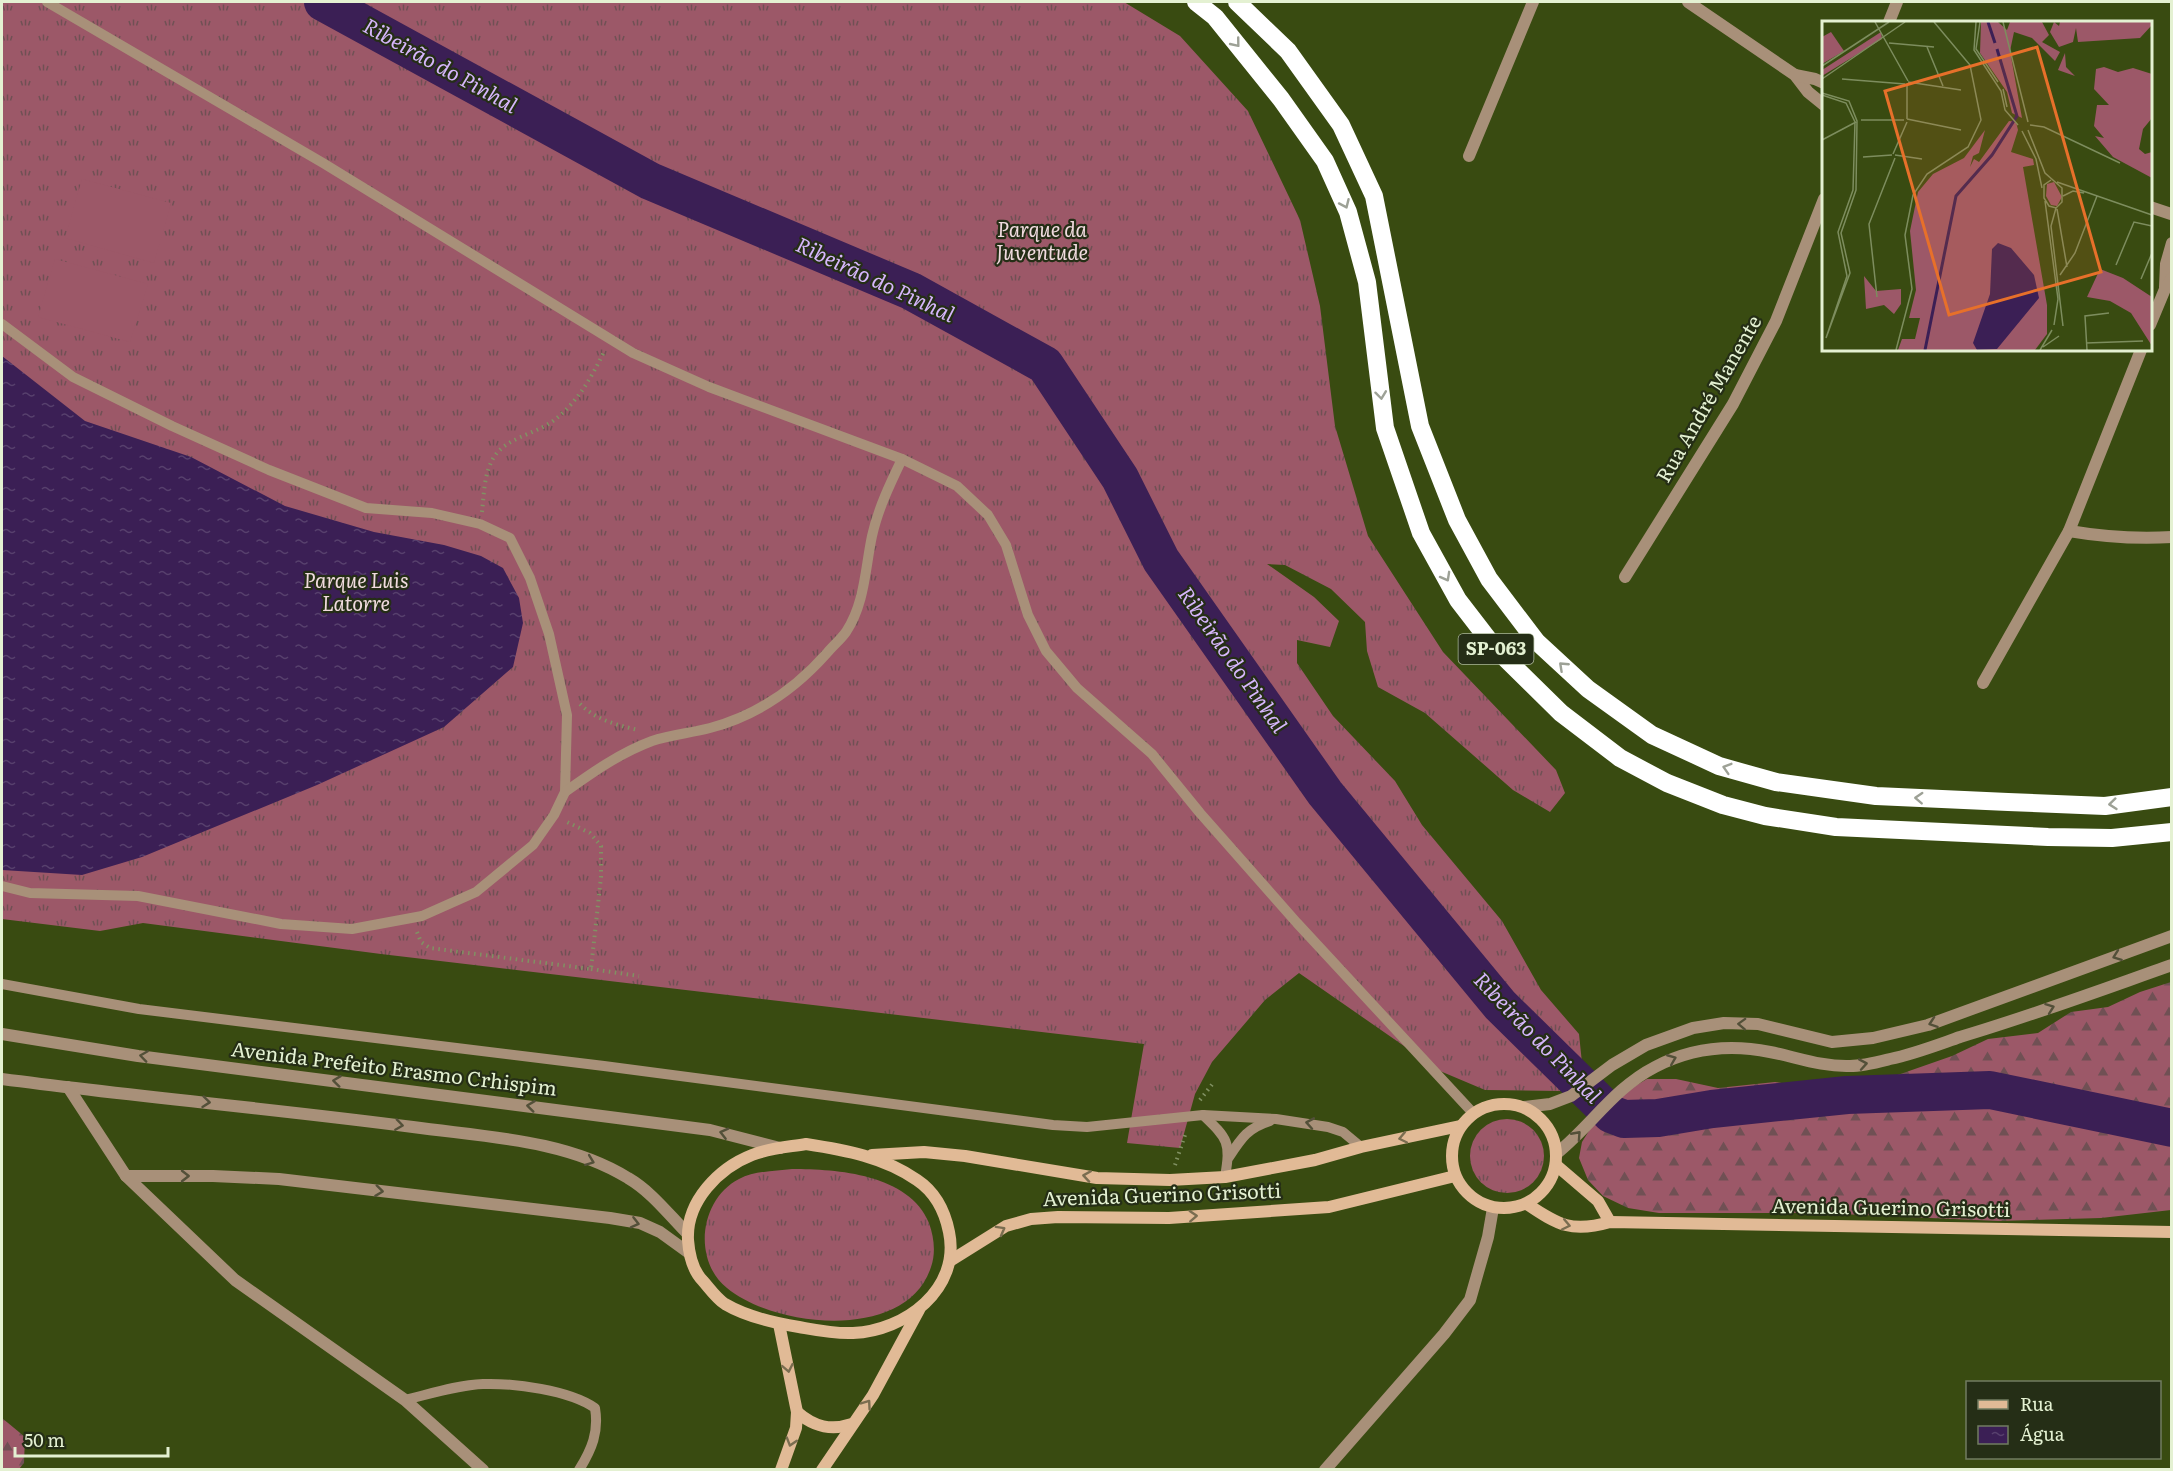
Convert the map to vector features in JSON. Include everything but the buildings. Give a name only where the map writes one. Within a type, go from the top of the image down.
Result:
[{"type":"highway","name":"SP-063","points":[[1196,2],[1215,17],[1281,99],[1325,161],[1348,212],[1366,282],[1385,428],[1421,533],[1458,600],[1495,648],[1562,713],[1620,758],[1667,783],[1723,805],[1765,816],[1836,827],[2048,837],[2112,837],[2172,832]]},
{"type":"highway","name":"SP-063","points":[[1238,2],[1288,51],[1341,124],[1374,196],[1420,426],[1456,520],[1489,579],[1536,641],[1588,689],[1652,735],[1719,766],[1776,782],[1876,796],[2105,806],[2172,797]]},
{"type":"main road","points":[[1506,1103],[1524,1107],[1539,1116],[1550,1130],[1556,1146],[1556,1159],[1551,1180],[1541,1194],[1527,1204],[1510,1209],[1493,1208],[1477,1202],[1464,1191],[1455,1176],[1453,1142],[1460,1126],[1473,1113],[1489,1105],[1506,1103]]},
{"type":"main road","name":"Avenida Guerino Grisotti","points":[[864,1155],[934,1153],[1097,1178],[1170,1180],[1225,1177],[1315,1160],[1460,1126]]},
{"type":"main road","points":[[822,1470],[890,1366],[919,1311],[935,1293],[951,1260],[952,1243],[947,1220],[937,1200],[919,1181],[890,1164],[864,1155],[806,1144],[752,1155],[725,1170],[703,1192],[691,1212],[688,1234],[689,1253],[700,1278],[724,1303],[747,1314],[779,1324],[853,1333],[890,1325],[919,1311]]},
{"type":"main road","points":[[1556,1159],[1598,1201],[1610,1222]]},
{"type":"main road","name":"Avenida Guerino Grisotti","points":[[951,1260],[1006,1226],[1031,1219],[1058,1217],[1169,1218],[1329,1207],[1455,1176]]},
{"type":"main road","name":"Avenida Guerino Grisotti","points":[[1527,1204],[1560,1225],[1595,1227],[1610,1222],[2172,1232]]},
{"type":"main road","points":[[779,1324],[797,1412],[796,1428],[781,1470]]},
{"type":"main road","points":[[797,1412],[807,1421],[824,1427],[843,1427],[852,1424]]},
{"type":"street","points":[[1469,156],[1533,2]]},
{"type":"street","points":[[1688,2],[1795,75],[1808,92],[1822,103]]},
{"type":"street","points":[[1889,21],[1897,2]]},
{"type":"street","points":[[1795,75],[1822,82]]},
{"type":"street","name":"Rua André Manente","points":[[1625,577],[1733,404],[1776,321],[1822,204]]},
{"type":"street","points":[[2152,207],[2171,215]]},
{"type":"street","points":[[2152,323],[2168,284],[2166,264],[2172,243]]},
{"type":"street","points":[[1983,683],[2069,531],[2141,351]]},
{"type":"street","points":[[2069,531],[2103,537],[2145,539],[2172,537]]},
{"type":"street","points":[[1524,1107],[1550,1104],[1571,1096],[1612,1065],[1646,1045],[1693,1028],[1724,1023],[1758,1024],[1832,1042],[1884,1035],[1928,1025],[2172,936]]},
{"type":"street","points":[[1556,1159],[1595,1114],[1622,1089],[1655,1066],[1689,1052],[1723,1047],[1768,1051],[1815,1063],[1851,1066],[1892,1059],[2013,1021],[2172,965]]},
{"type":"street","name":"Avenida Prefeito Erasmo Crhispim","points":[[2,1034],[138,1056],[710,1130],[780,1148]]},
{"type":"street","points":[[2,1079],[299,1112],[538,1144],[590,1160],[629,1178],[655,1199],[688,1234]]},
{"type":"street","points":[[68,1087],[126,1176],[235,1280],[405,1400],[483,1470]]},
{"type":"street","points":[[126,1176],[279,1179],[610,1218],[640,1223],[660,1232],[689,1253]]},
{"type":"street","points":[[1325,1470],[1444,1335],[1470,1300],[1488,1237],[1493,1208]]},
{"type":"lane","points":[[46,2],[323,163],[633,353],[709,387],[902,459],[957,486],[988,515],[1006,545],[1028,615],[1046,651],[1077,688],[1152,754],[1200,813],[1297,923],[1473,1113]]},
{"type":"lane","points":[[2,324],[73,376],[172,426],[269,470],[366,508],[432,513],[480,524],[510,538],[530,578],[549,634],[567,715],[565,792],[554,815],[532,845],[476,892],[422,916],[352,930],[281,924],[138,896],[30,893],[2,886]]},
{"type":"lane","points":[[565,792],[617,757],[653,741],[712,728],[756,710],[783,694],[819,662],[845,632],[859,606],[873,535],[887,490],[902,459]]},
{"type":"lane","points":[[2,984],[139,1010],[604,1066],[1053,1125],[1088,1127],[1203,1115],[1276,1119],[1328,1127],[1342,1132],[1362,1148]]},
{"type":"lane","points":[[1203,1115],[1225,1139],[1230,1157]]},
{"type":"lane","points":[[1225,1177],[1230,1157],[1245,1134],[1255,1126],[1276,1119]]},
{"type":"lane","points":[[405,1400],[483,1384],[534,1388],[583,1399],[595,1408],[597,1421],[596,1435],[579,1470]]},
{"type":"path","points":[[480,524],[487,473],[494,456],[506,445],[551,422],[574,403],[589,381],[610,339]]},
{"type":"path","points":[[560,685],[588,712],[611,724],[668,738]]},
{"type":"path","points":[[554,815],[590,834],[601,846],[601,877],[591,969]]},
{"type":"path","points":[[412,918],[421,942],[430,948],[639,976]]},
{"type":"green space","name":"Parque Luis Latorre","points":[[2,2],[1124,2],[1180,36],[1248,111],[1300,220],[1320,306],[1335,426],[1368,536],[1443,652],[1556,770],[1565,793],[1550,812],[1513,790],[1425,713],[1378,687],[1367,651],[1365,622],[1331,589],[1285,565],[1267,564],[1314,597],[1339,621],[1330,647],[1297,640],[1297,663],[1333,716],[1395,781],[1422,825],[1502,921],[1541,990],[1579,1034],[1582,1063],[1560,1091],[1485,1090],[1440,1071],[1299,973],[1265,1000],[1212,1062],[1195,1094],[1180,1148],[1127,1143],[1144,1044],[381,954],[143,923],[100,931],[2,919]]},
{"type":"green space","points":[[82,179],[171,203],[154,263],[65,238]]},
{"type":"green space","points":[[55,259],[148,284],[130,342],[38,317]]},
{"type":"green space","points":[[2171,982],[2171,1210],[2101,1218],[1998,1221],[1819,1213],[1659,1213],[1628,1208],[1603,1196],[1588,1180],[1579,1158],[1582,1142],[1592,1126],[1625,1092],[1647,1079],[1676,1079],[1718,1088],[1775,1082],[1849,1092],[1952,1056],[1988,1039],[2038,1033],[2071,1012],[2108,1007],[2140,992]]},
{"type":"green space","points":[[1500,1119],[1514,1119],[1528,1125],[1538,1135],[1544,1149],[1542,1170],[1528,1187],[1514,1193],[1500,1193],[1486,1187],[1476,1177],[1470,1163],[1470,1149],[1476,1135],[1486,1125]]},
{"type":"green space","points":[[792,1169],[850,1173],[870,1178],[889,1184],[919,1207],[929,1223],[934,1251],[931,1267],[917,1291],[896,1308],[869,1317],[838,1321],[806,1319],[776,1312],[749,1302],[727,1288],[716,1276],[705,1246],[705,1230],[716,1201],[726,1188],[745,1176]]},
{"type":"green space","points":[[2,1418],[25,1437],[24,1463],[19,1469],[2,1469]]},
{"type":"water","points":[[2,356],[85,421],[191,457],[285,506],[374,532],[444,545],[481,556],[503,568],[519,598],[523,623],[513,667],[444,727],[317,785],[142,857],[82,875],[2,870]]},
{"type":"waterway","name":"Ribeirão do Pinhal","points":[[323,2],[650,181],[911,291],[1045,365],[1120,478],[1161,560],[1325,793],[1500,1005],[1611,1114],[1624,1119],[1658,1118],[1712,1109],[1847,1095],[1990,1090],[2172,1128]]},
{"type":"park label","name":"Parque da Juventude","points":[[1042,242]]}]
